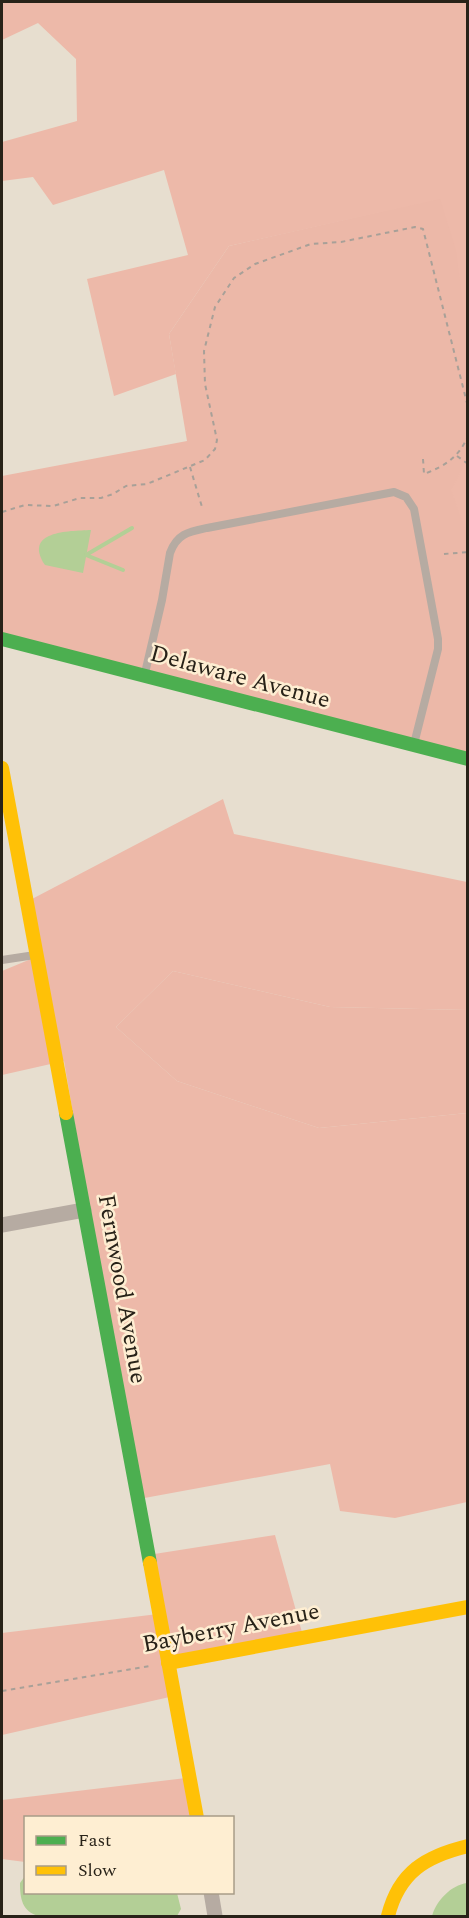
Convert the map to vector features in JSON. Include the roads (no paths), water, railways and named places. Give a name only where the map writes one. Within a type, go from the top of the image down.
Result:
[{"type":"street","name":"Delaware Avenue","points":[[2,639],[468,759]]},
{"type":"street","name":"Fernwood Avenue","points":[[2,768],[4,796],[37,955],[197,1816]]},
{"type":"street","points":[[2,1225],[84,1210]]},
{"type":"street","name":"Bayberry Avenue","points":[[168,1664],[468,1607]]},
{"type":"street","points":[[388,1917],[395,1891],[408,1873],[429,1858],[468,1846]]},
{"type":"street","points":[[211,1894],[215,1917]]},
{"type":"lane","points":[[144,675],[162,600],[170,553],[182,535],[207,528],[394,492],[406,497],[414,509],[438,627],[438,649],[414,745]]},
{"type":"lane","points":[[2,960],[37,955]]},
{"type":"waterway","points":[[86,555],[132,528]]},
{"type":"waterway","points":[[86,555],[123,570]]}]
